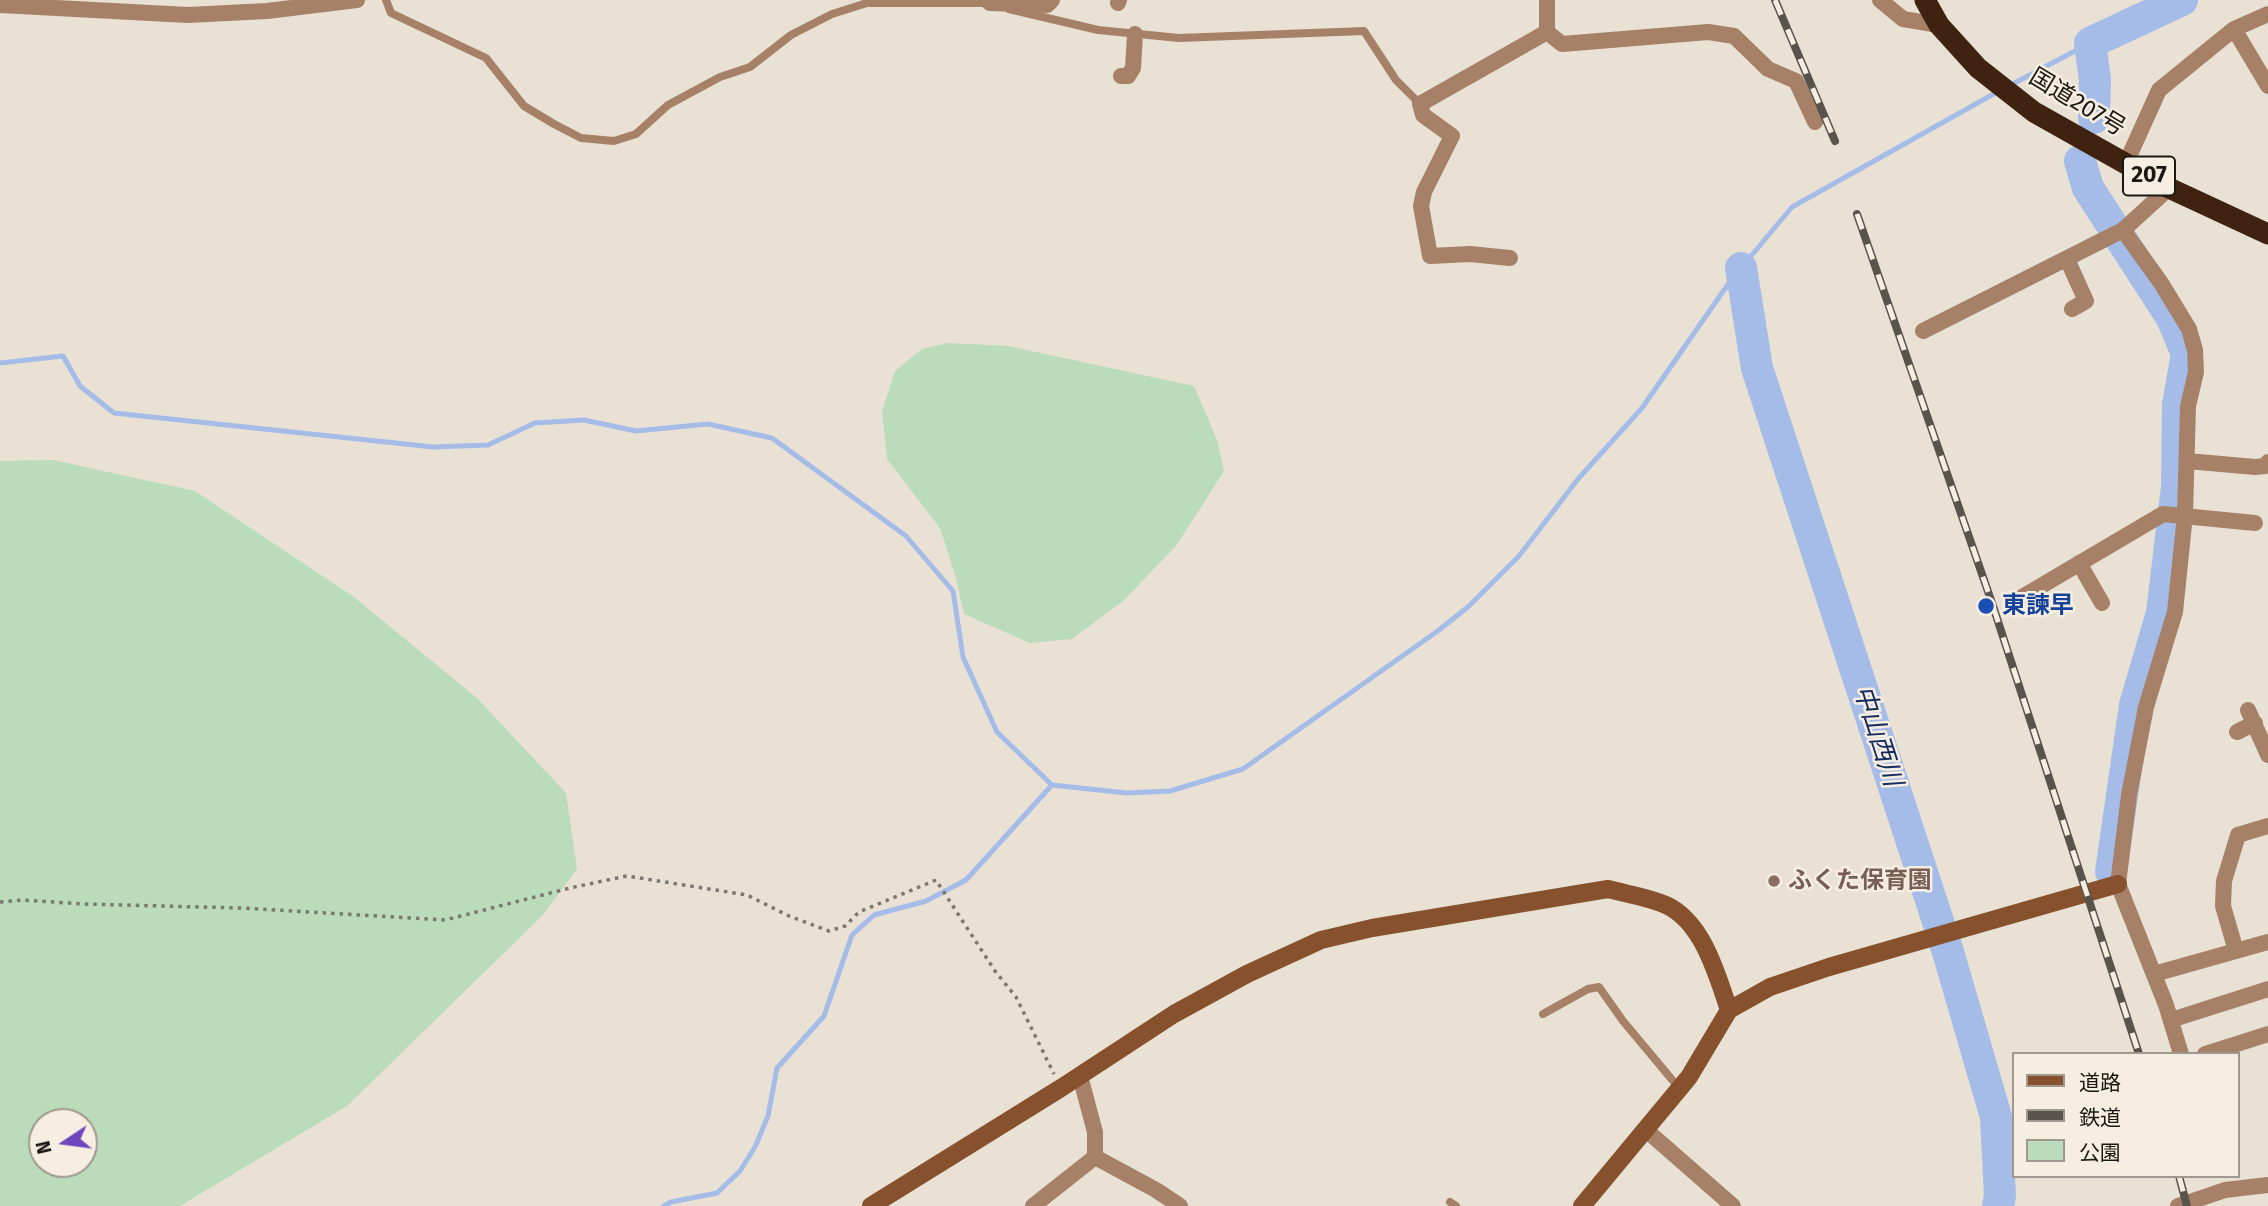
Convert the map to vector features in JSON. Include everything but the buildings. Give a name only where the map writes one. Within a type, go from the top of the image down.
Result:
[{"type":"highway","name":"国道207号","points":[[1925,0],[1940,25],[1978,68],[2034,112],[2169,188],[2268,234]]},
{"type":"street","points":[[0,5],[188,15],[357,0]]},
{"type":"street","points":[[989,2],[1047,5],[1052,0]]},
{"type":"street","points":[[1547,0],[1547,32]]},
{"type":"street","points":[[1880,0],[1903,19],[1940,25]]},
{"type":"street","points":[[2126,163],[2159,90],[2234,29],[2268,14]]},
{"type":"street","points":[[2234,29],[2268,86]]},
{"type":"street","points":[[1510,258],[1470,254],[1430,256],[1421,206],[1424,192],[1452,136],[1423,115],[1420,104],[1547,32]]},
{"type":"street","points":[[1547,32],[1562,44],[1708,32],[1734,36],[1768,69],[1796,81],[1815,122]]},
{"type":"street","points":[[1121,76],[1128,76],[1133,68],[1135,34]]},
{"type":"street","points":[[1923,331],[2119,232],[2169,188]]},
{"type":"street","points":[[2119,232],[2161,283],[2189,329],[2195,350],[2196,372],[2188,406],[2184,515],[2175,612],[2146,707],[2129,795],[2118,884],[2154,974],[2180,1052]]},
{"type":"street","points":[[2067,259],[2087,301],[2072,309]]},
{"type":"street","points":[[2187,461],[2255,467],[2265,466],[2268,462]]},
{"type":"street","points":[[2019,599],[2163,514],[2255,523]]},
{"type":"street","points":[[2079,563],[2102,603]]},
{"type":"street","points":[[2237,732],[2252,717],[2268,755]]},
{"type":"street","points":[[2236,951],[2223,906],[2224,881],[2238,835],[2268,826]]},
{"type":"street","points":[[1582,1206],[1679,1088],[1729,1010],[1770,988],[1829,967],[2118,884]]},
{"type":"street","points":[[871,1206],[1174,1014],[1247,974],[1321,940],[1372,928],[1608,889],[1644,897],[1669,906],[1694,930],[1711,957],[1729,1010]]},
{"type":"street","points":[[2154,974],[2268,942]]},
{"type":"street","points":[[2171,1020],[2268,989]]},
{"type":"street","points":[[2211,1052],[2268,1034]]},
{"type":"street","points":[[1080,1076],[1095,1132],[1095,1157]]},
{"type":"street","points":[[1646,1130],[1733,1206]]},
{"type":"street","points":[[1033,1206],[1095,1157]]},
{"type":"street","points":[[1095,1157],[1180,1206]]},
{"type":"street","points":[[2178,1206],[2223,1183],[2268,1185]]},
{"type":"lane","points":[[386,0],[391,13],[486,58],[524,106],[581,138],[614,141],[636,134],[668,105],[720,78],[750,67],[791,34],[832,13],[867,3],[989,2],[1098,30],[1179,38],[1364,31],[1396,80],[1420,104]]},
{"type":"lane","points":[[1543,1014],[1588,989],[1599,987],[1623,1021],[1679,1088]]},
{"type":"path","points":[[0,902],[23,900],[445,920],[627,876],[747,895],[789,916],[829,931],[845,926],[859,912],[936,880],[995,971],[1016,997],[1061,1088]]},
{"type":"green space","points":[[948,343],[1008,346],[1194,386],[1217,440],[1224,471],[1176,546],[1123,601],[1072,639],[1030,643],[964,614],[940,528],[887,459],[882,411],[895,371],[922,349]]},
{"type":"green space","points":[[53,460],[195,491],[354,597],[478,699],[566,793],[577,869],[542,916],[347,1106],[180,1206],[0,1206],[0,461]]},
{"type":"waterway","name":"中山西川","points":[[2094,118],[2095,80],[2090,43],[2182,0]]},
{"type":"waterway","points":[[2009,86],[2090,43]]},
{"type":"waterway","points":[[0,363],[63,356],[80,386],[114,413],[433,447],[488,445],[535,423],[584,420],[636,431],[708,424],[772,438],[906,536],[953,591],[963,657],[997,732],[1052,785],[1127,793],[1170,791],[1243,769],[1469,606],[1519,556],[1578,479],[1642,408],[1731,280],[1792,207],[1997,92]]},
{"type":"waterway","name":"中山西川","points":[[2080,161],[2088,188],[2172,318],[2187,354],[2178,404],[2177,487],[2162,613],[2135,705],[2111,872]]},
{"type":"waterway","name":"中山西川","points":[[1741,268],[1757,368],[1948,952],[1996,1117],[2000,1196],[1998,1206]]},
{"type":"waterway","points":[[664,1206],[671,1202],[717,1193],[740,1171],[755,1147],[768,1116],[777,1068],[824,1016],[852,935],[874,915],[926,901],[966,880],[1052,785]]},
{"type":"railway","points":[[1775,0],[1835,141]]},
{"type":"railway","points":[[1857,214],[1992,603],[2138,1052]]},
{"type":"railway","points":[[2180,1178],[2187,1206]]},
{"type":"place","name":"東諫早","points":[[1986,606]]},
{"type":"place","name":"ふくた保育園","points":[[1774,881]]}]
